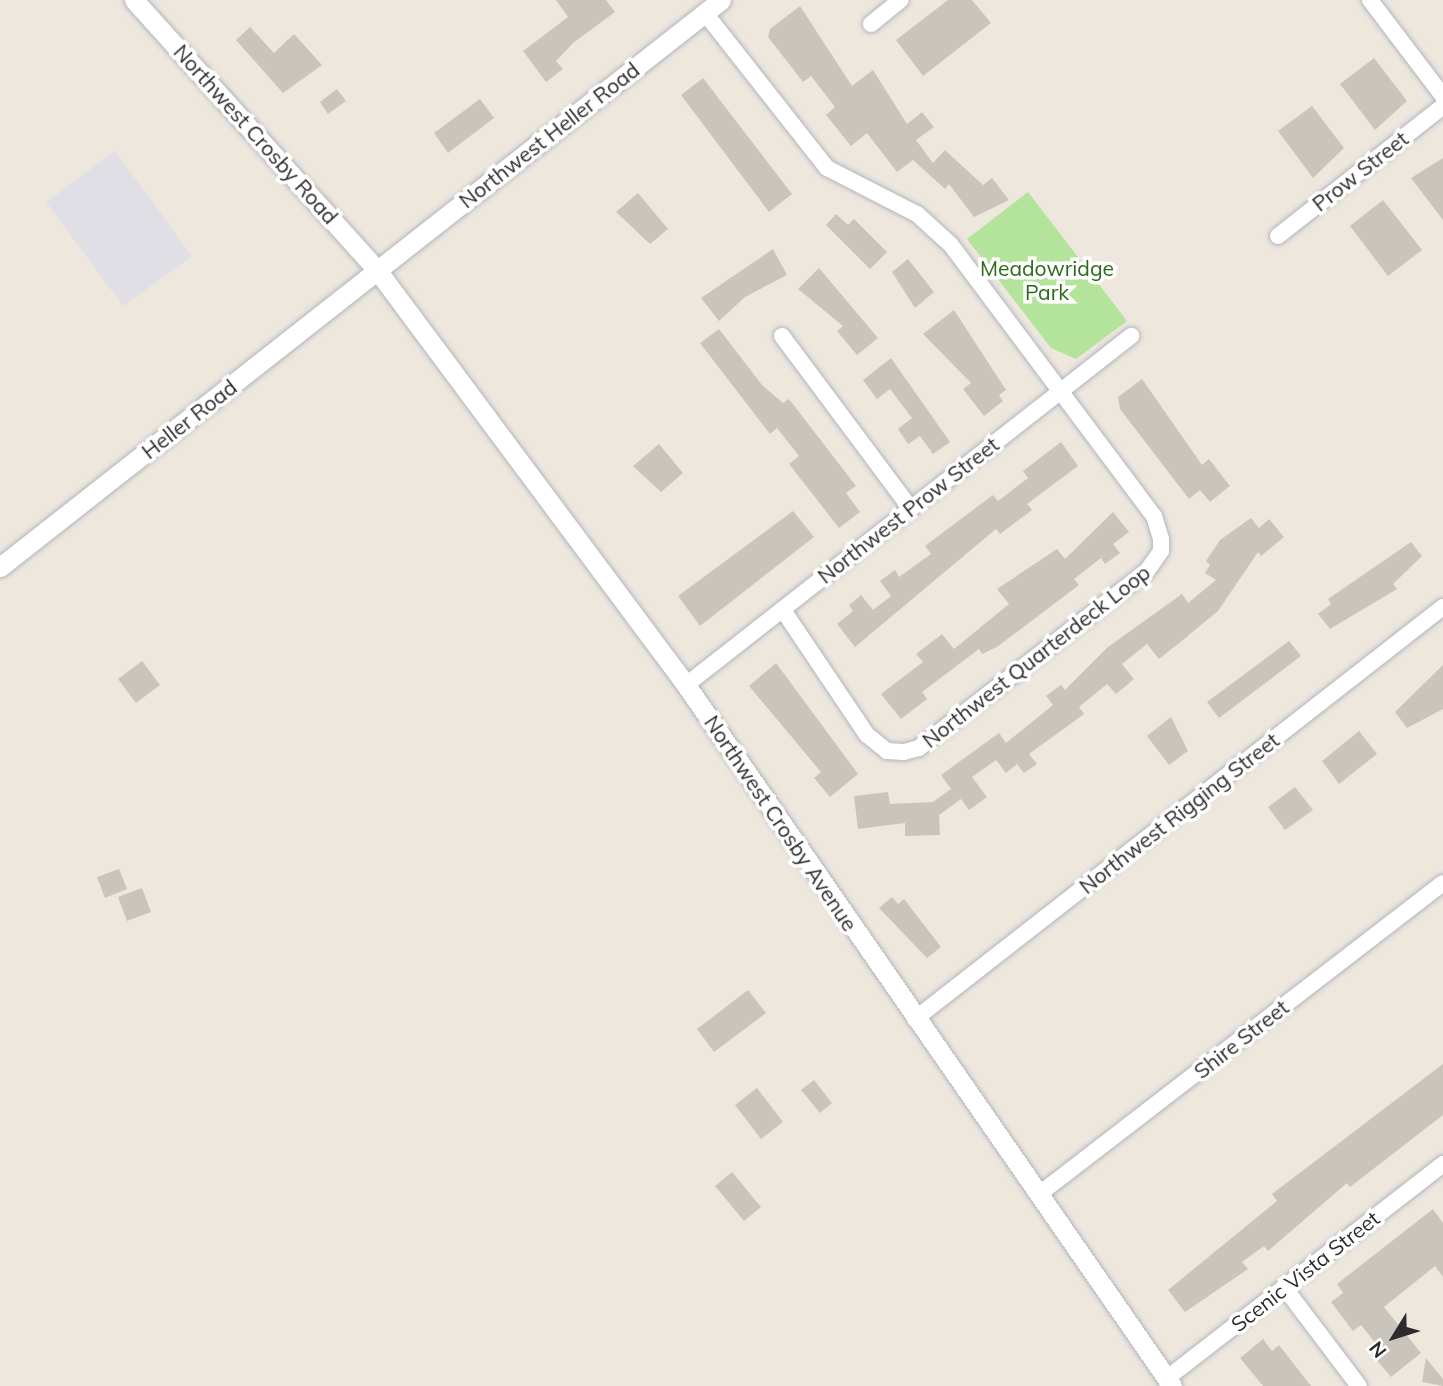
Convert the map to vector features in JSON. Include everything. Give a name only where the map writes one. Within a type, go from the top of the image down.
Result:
[{"type":"street","name":"Northwest Crosby Road","points":[[134,0],[377,270]]},
{"type":"street","name":"Northwest Heller Road","points":[[377,270],[721,0]]},
{"type":"street","points":[[871,24],[901,0]]},
{"type":"street","points":[[1370,0],[1443,96]]},
{"type":"street","name":"Northwest Quarterdeck Loop","points":[[705,13],[827,168],[917,214],[951,245],[1159,525],[1161,551],[1147,571],[919,748],[904,752],[887,751],[867,736],[783,610]]},
{"type":"street","name":"Prow Street","points":[[1278,236],[1443,106]]},
{"type":"street","name":"Heller Road","points":[[0,567],[377,270]]},
{"type":"street","name":"Northwest Crosby Avenue","points":[[377,270],[686,685],[1169,1382]]},
{"type":"street","points":[[782,336],[910,508]]},
{"type":"street","name":"Northwest Prow Street","points":[[686,685],[1131,336]]},
{"type":"street","name":"Northwest Rigging Street","points":[[915,1018],[1443,607]]},
{"type":"street","name":"Shire Street","points":[[1038,1195],[1443,883]]},
{"type":"street","name":"Scenic Vista Street","points":[[1169,1382],[1284,1287],[1443,1164]]},
{"type":"street","points":[[1284,1287],[1359,1386]]},
{"type":"shaded area","points":[[115,151],[192,256],[123,306],[46,202]]},
{"type":"green space","name":"Meadowridge Park","points":[[1028,192],[1127,321],[1076,359],[1051,348],[967,239]]},
{"type":"building","points":[[556,0],[606,0],[615,12],[573,43],[556,61],[563,69],[546,82],[523,51],[568,17]]},
{"type":"building","points":[[948,0],[972,0],[991,23],[923,76],[896,40]]},
{"type":"building","points":[[800,6],[852,86],[873,70],[907,124],[922,112],[934,127],[916,140],[933,163],[945,150],[983,185],[992,178],[1009,200],[974,217],[949,184],[945,189],[913,160],[897,172],[867,133],[851,146],[826,115],[835,107],[811,76],[803,82],[768,37],[770,29]]},
{"type":"building","points":[[250,27],[274,53],[294,34],[322,65],[283,93],[236,40]]},
{"type":"building","points":[[1374,58],[1407,101],[1375,130],[1340,84]]},
{"type":"building","points":[[703,78],[792,194],[769,212],[681,95]]},
{"type":"building","points":[[337,89],[346,101],[328,114],[320,102]]},
{"type":"building","points":[[480,99],[494,118],[448,153],[434,133]]},
{"type":"building","points":[[1312,106],[1344,148],[1313,178],[1278,131]]},
{"type":"building","points":[[1443,158],[1443,220],[1411,178]]},
{"type":"building","points":[[638,193],[668,229],[650,244],[616,212]]},
{"type":"building","points":[[1383,200],[1422,250],[1388,276],[1350,226]]},
{"type":"building","points":[[836,214],[848,225],[854,219],[887,252],[870,269],[826,225]]},
{"type":"building","points":[[773,249],[787,275],[745,297],[719,321],[701,298]]},
{"type":"building","points":[[908,259],[934,292],[915,308],[892,272]]},
{"type":"building","points":[[819,268],[878,338],[857,355],[837,331],[843,326],[798,289]]},
{"type":"building","points":[[954,310],[1006,390],[999,395],[1003,401],[984,416],[963,389],[971,383],[923,334]]},
{"type":"building","points":[[719,329],[762,385],[783,403],[789,399],[856,486],[846,493],[860,512],[839,528],[789,464],[799,456],[777,428],[770,434],[700,343]]},
{"type":"building","points":[[891,358],[950,442],[933,454],[920,436],[908,444],[898,429],[912,418],[890,389],[877,399],[863,380]]},
{"type":"building","points":[[1142,379],[1202,465],[1209,459],[1230,486],[1210,502],[1200,490],[1189,499],[1120,409],[1118,397]]},
{"type":"building","points":[[1061,442],[1078,466],[1027,504],[1032,510],[1000,534],[996,529],[855,647],[837,624],[853,611],[849,605],[861,595],[873,610],[891,596],[880,581],[895,570],[899,577],[931,554],[925,546],[993,495],[998,501],[1028,478],[1023,471]]},
{"type":"building","points":[[659,444],[683,473],[661,492],[633,466]]},
{"type":"building","points":[[793,511],[814,537],[700,626],[678,596]]},
{"type":"building","points":[[1113,512],[1129,532],[1113,544],[1120,553],[1105,564],[1101,558],[1074,579],[1079,585],[997,647],[982,654],[979,649],[922,692],[927,699],[901,719],[881,694],[923,662],[916,654],[942,634],[954,649],[1009,604],[997,589],[1057,549],[1065,559]]},
{"type":"building","points":[[1251,518],[1259,528],[1269,519],[1284,537],[1261,556],[1258,552],[1218,611],[1159,659],[1147,644],[1122,664],[1134,679],[1116,694],[1107,684],[1079,707],[1084,714],[1029,754],[1037,764],[1024,773],[1017,764],[1006,773],[996,760],[972,777],[987,797],[969,810],[961,799],[939,815],[940,835],[905,836],[905,823],[858,829],[854,796],[888,792],[890,804],[933,802],[951,789],[941,775],[999,733],[1006,743],[1053,705],[1046,696],[1061,685],[1065,690],[1108,647],[1182,594],[1188,603],[1216,580],[1205,573],[1210,565],[1206,561],[1220,540]]},
{"type":"building","points":[[1411,542],[1422,556],[1393,584],[1397,589],[1330,629],[1318,614],[1331,604],[1328,599]]},
{"type":"building","points":[[1289,641],[1301,656],[1219,718],[1207,702]]},
{"type":"building","points":[[142,661],[160,685],[136,703],[118,679]]},
{"type":"building","points":[[776,663],[858,774],[830,797],[814,778],[821,772],[749,686]]},
{"type":"building","points":[[1443,665],[1443,709],[1407,728],[1395,712]]},
{"type":"building","points":[[1171,717],[1188,751],[1169,765],[1147,736]]},
{"type":"building","points":[[1359,731],[1377,754],[1339,784],[1322,761]]},
{"type":"building","points":[[1295,787],[1313,810],[1285,830],[1268,807]]},
{"type":"building","points":[[119,869],[127,889],[105,898],[97,877]]},
{"type":"building","points":[[142,888],[151,912],[127,921],[118,897]]},
{"type":"building","points":[[892,897],[898,904],[904,899],[941,947],[927,958],[879,908]]},
{"type":"building","points":[[748,990],[766,1013],[714,1052],[697,1029]]},
{"type":"building","points":[[1443,1064],[1443,1115],[1350,1187],[1347,1183],[1268,1251],[1264,1246],[1242,1262],[1248,1269],[1185,1312],[1168,1290],[1277,1201],[1272,1194]]},
{"type":"building","points":[[814,1080],[832,1103],[820,1113],[801,1090]]},
{"type":"building","points":[[757,1088],[783,1122],[761,1139],[735,1105]]},
{"type":"building","points":[[732,1172],[761,1207],[744,1221],[715,1186]]},
{"type":"building","points":[[1433,1209],[1443,1223],[1443,1277],[1435,1266],[1384,1307],[1421,1353],[1391,1377],[1375,1358],[1382,1351],[1361,1325],[1353,1331],[1331,1302],[1343,1293],[1337,1284]]},
{"type":"building","points":[[1263,1339],[1272,1351],[1279,1345],[1311,1386],[1263,1386],[1240,1358]]},
{"type":"building","points":[[1426,1358],[1443,1379],[1443,1386],[1422,1382]]}]
